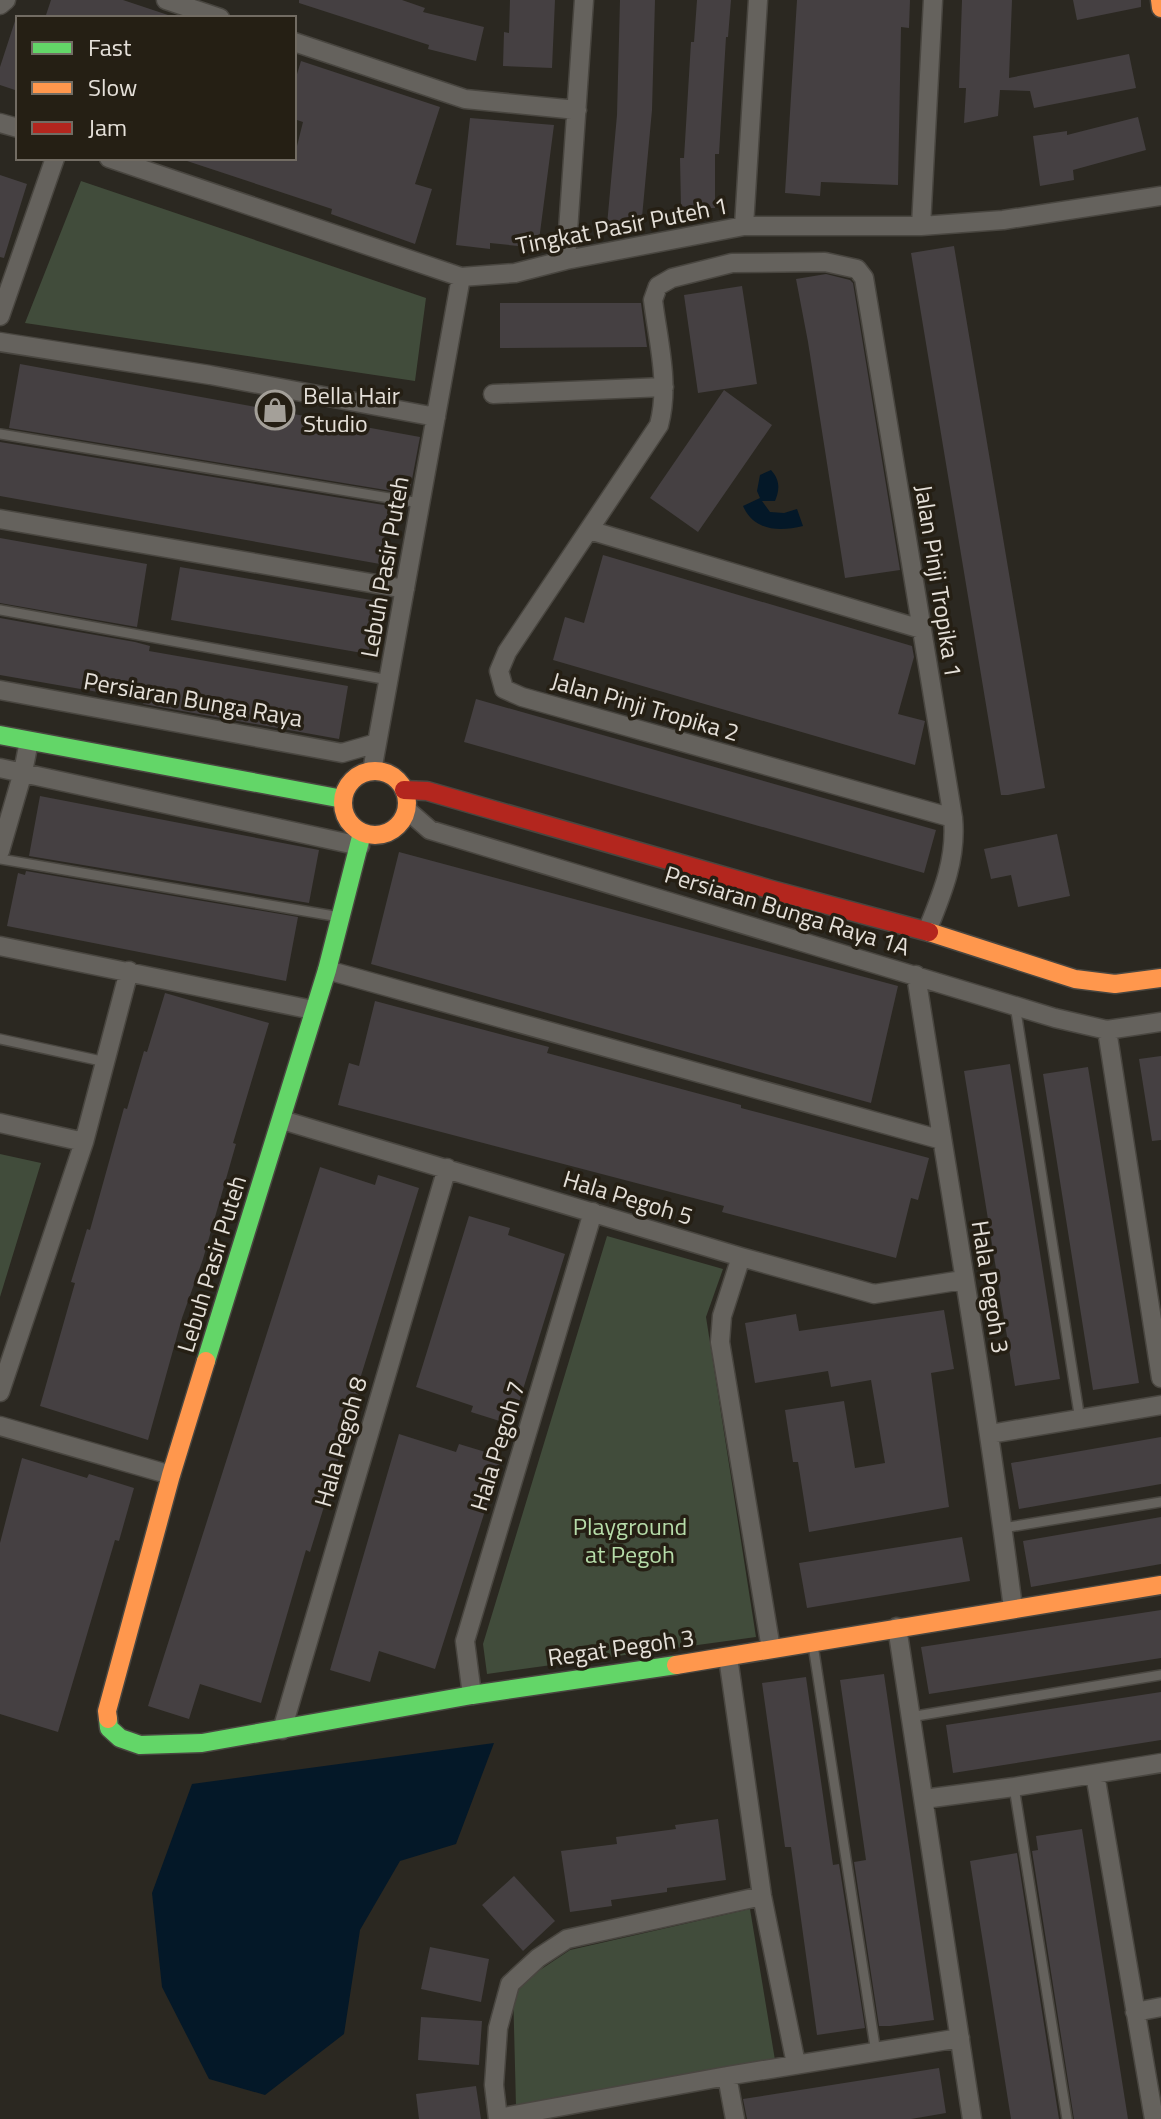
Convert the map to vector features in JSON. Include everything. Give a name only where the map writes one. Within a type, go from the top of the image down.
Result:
[{"type":"street","points":[[0,5],[6,0]]},
{"type":"street","points":[[166,0],[214,16]]},
{"type":"street","points":[[566,260],[584,0]]},
{"type":"street","points":[[744,226],[758,0]]},
{"type":"street","points":[[921,226],[933,0]]},
{"type":"street","points":[[1160,0],[1161,8]]},
{"type":"street","points":[[296,43],[465,99],[577,110]]},
{"type":"street","points":[[0,316],[54,160]]},
{"type":"street","name":"Tingkat Pasir Puteh 1","points":[[115,160],[461,277],[515,273],[566,260],[744,226],[921,226],[1003,220],[1161,196]]},
{"type":"street","name":"Jalan Pinji Tropika 1","points":[[664,387],[653,300],[658,286],[672,278],[732,263],[825,262],[857,269],[864,278],[953,818],[955,842],[946,885],[927,931]]},
{"type":"street","name":"Lebuh Pasir Puteh","points":[[372,771],[461,277]]},
{"type":"street","points":[[0,342],[210,375],[436,417]]},
{"type":"street","points":[[493,394],[664,387],[664,406],[659,425],[589,530],[921,629]]},
{"type":"street","points":[[0,519],[405,589]]},
{"type":"street","name":"Jalan Pinji Tropika 2","points":[[589,530],[507,652],[499,671],[504,689],[522,697],[953,818]]},
{"type":"street","name":"Persiaran Bunga Raya","points":[[0,690],[342,753],[377,743]]},
{"type":"street","points":[[0,735],[343,799]]},
{"type":"street","points":[[0,851],[29,741]]},
{"type":"street","points":[[0,768],[361,840],[390,832],[401,823],[407,810],[404,790],[396,779],[385,772],[372,771],[353,780],[343,799],[345,813],[361,840]]},
{"type":"street","points":[[404,790],[427,791],[927,931],[1075,979],[1115,984],[1161,978]]},
{"type":"street","name":"Persiaran Bunga Raya 1A","points":[[407,810],[430,830],[1015,1005],[1107,1030],[1161,1022]]},
{"type":"street","name":"Lebuh Pasir Puteh","points":[[107,1711],[171,1475],[327,970],[361,840]]},
{"type":"street","points":[[0,946],[313,1010]]},
{"type":"street","points":[[327,970],[942,1140]]},
{"type":"street","points":[[0,1392],[84,1142],[129,971]]},
{"type":"street","name":"Hala Pegoh 3","points":[[916,975],[990,1434],[1013,1608]]},
{"type":"street","points":[[1107,1030],[1161,1378]]},
{"type":"street","name":"Hala Pegoh 5","points":[[282,1120],[874,1294],[963,1280]]},
{"type":"street","points":[[0,1123],[84,1142]]},
{"type":"street","name":"Hala Pegoh 8","points":[[282,1730],[447,1168]]},
{"type":"street","name":"Hala Pegoh 7","points":[[472,1695],[465,1641],[593,1212]]},
{"type":"street","points":[[741,1257],[722,1316],[720,1342],[771,1649]]},
{"type":"street","points":[[990,1434],[1161,1405]]},
{"type":"street","points":[[0,1426],[171,1475]]},
{"type":"street","name":"Regat Pegoh 3","points":[[107,1711],[106,1721],[114,1734],[140,1745],[202,1743],[472,1695],[728,1657],[1161,1585]]},
{"type":"street","points":[[897,1627],[972,2119]]},
{"type":"street","points":[[728,1657],[762,1896],[796,2064]]},
{"type":"street","points":[[924,1799],[1161,1763]]},
{"type":"street","points":[[1095,1774],[1135,2012],[1156,2106]]},
{"type":"street","points":[[762,1896],[567,1939],[538,1958],[510,1984],[498,2028],[494,2085],[498,2119],[727,2076],[960,2038]]},
{"type":"street","points":[[1135,2012],[1161,2007]]},
{"type":"street","points":[[727,2076],[735,2119]]},
{"type":"lane","points":[[0,434],[420,503]]},
{"type":"lane","points":[[0,610],[389,680]]},
{"type":"lane","points":[[0,859],[341,918]]},
{"type":"lane","points":[[1015,1005],[1080,1420]]},
{"type":"lane","points":[[0,1039],[106,1062]]},
{"type":"lane","points":[[1003,1528],[1161,1502]]},
{"type":"lane","points":[[812,1642],[876,2053]]},
{"type":"lane","points":[[910,1717],[1161,1675]]},
{"type":"lane","points":[[1014,1787],[1067,2119]]},
{"type":"green space","points":[[81,181],[426,298],[415,381],[25,323]]},
{"type":"green space","points":[[0,1154],[41,1163],[0,1297]]},
{"type":"green space","name":"Playground at Pegoh","points":[[607,1236],[723,1269],[706,1317],[756,1637],[487,1674],[483,1644]]},
{"type":"green space","points":[[750,1909],[775,2060],[516,2106],[513,1988],[570,1950]]},
{"type":"water","points":[[771,470],[778,481],[777,497],[775,501],[762,501],[770,512],[784,513],[797,509],[803,526],[768,528],[754,521],[743,506],[760,498],[757,491],[760,475]]},
{"type":"water","points":[[494,1743],[456,1844],[400,1861],[360,1930],[344,2034],[265,2095],[209,2079],[162,1987],[152,1893],[192,1784]]},
{"type":"building","points":[[51,0],[123,0],[168,15],[168,16],[46,16]]},
{"type":"building","points":[[299,0],[402,0],[425,8],[423,12],[484,27],[476,61],[428,49],[429,45],[299,3]]},
{"type":"building","points":[[510,0],[555,0],[552,68],[503,66],[504,32],[509,33]]},
{"type":"building","points":[[620,0],[655,0],[652,110],[641,228],[607,225],[617,115]]},
{"type":"building","points":[[697,0],[731,0],[719,154],[715,154],[715,208],[681,208],[680,158],[684,158],[691,42],[694,42]]},
{"type":"building","points":[[797,0],[910,0],[909,28],[901,27],[898,185],[821,182],[820,196],[785,193]]},
{"type":"building","points":[[962,0],[1012,0],[1009,78],[1129,54],[1136,88],[1034,108],[1030,91],[1000,90],[998,116],[964,123],[966,88],[959,88]]},
{"type":"building","points":[[1073,0],[1141,0],[1141,7],[1077,20]]},
{"type":"building","points":[[16,21],[16,90],[0,85],[0,67]]},
{"type":"building","points":[[301,61],[440,107],[415,184],[432,189],[415,244],[331,214],[332,209],[187,161],[296,160],[303,122],[296,120],[296,77]]},
{"type":"building","points":[[1138,117],[1146,150],[1073,170],[1074,180],[1040,186],[1033,136],[1067,131],[1067,135]]},
{"type":"building","points":[[470,118],[554,125],[538,248],[490,243],[490,249],[456,245]]},
{"type":"building","points":[[0,175],[27,184],[4,258],[0,257]]},
{"type":"building","points":[[954,246],[1045,788],[1008,795],[1001,795],[911,253]]},
{"type":"building","points":[[826,274],[853,283],[900,570],[845,578],[796,279]]},
{"type":"building","points":[[742,286],[757,384],[698,393],[684,295]]},
{"type":"building","points":[[500,303],[641,303],[647,347],[500,348]]},
{"type":"building","points":[[20,364],[420,437],[410,490],[393,487],[392,491],[9,428]]},
{"type":"building","points":[[724,390],[772,425],[698,532],[650,498]]},
{"type":"building","points":[[0,442],[390,506],[380,564],[0,496]]},
{"type":"building","points":[[0,538],[147,564],[137,627],[0,603]]},
{"type":"building","points":[[603,555],[912,646],[914,657],[898,714],[925,721],[915,765],[553,660],[565,617],[584,623]]},
{"type":"building","points":[[180,567],[377,601],[368,654],[171,620]]},
{"type":"building","points":[[0,618],[135,642],[150,646],[149,651],[348,686],[339,739],[0,675]]},
{"type":"building","points":[[476,699],[936,830],[924,873],[464,742]]},
{"type":"building","points":[[40,796],[319,850],[309,903],[29,856]]},
{"type":"building","points":[[1057,834],[1070,896],[1018,907],[1011,875],[991,879],[984,849]]},
{"type":"building","points":[[399,852],[898,986],[871,1103],[371,964]]},
{"type":"building","points":[[26,871],[298,917],[286,981],[7,926],[18,873],[25,875]]},
{"type":"building","points":[[165,993],[269,1023],[148,1440],[40,1406],[87,1229],[90,1230],[124,1108],[127,1109]]},
{"type":"building","points":[[375,1001],[549,1047],[547,1053],[929,1158],[918,1200],[911,1198],[896,1258],[722,1212],[724,1206],[338,1105],[349,1063],[359,1066]]},
{"type":"building","points":[[1161,1056],[1161,1140],[1152,1141],[1139,1059]]},
{"type":"building","points":[[1010,1064],[1060,1379],[1015,1386],[964,1071]]},
{"type":"building","points":[[1088,1067],[1139,1383],[1093,1390],[1043,1074]]},
{"type":"building","points":[[320,1167],[375,1185],[378,1175],[419,1188],[360,1379],[363,1380],[310,1552],[306,1550],[261,1703],[200,1684],[189,1719],[148,1706]]},
{"type":"building","points":[[469,1216],[510,1228],[508,1235],[565,1254],[512,1425],[471,1412],[473,1406],[416,1387]]},
{"type":"building","points":[[944,1310],[954,1369],[931,1373],[949,1507],[809,1532],[798,1462],[793,1462],[785,1410],[844,1401],[855,1468],[885,1463],[871,1380],[831,1387],[828,1371],[755,1383],[745,1323],[796,1314],[799,1331]]},
{"type":"building","points":[[399,1434],[456,1452],[459,1444],[502,1457],[435,1669],[379,1651],[370,1682],[330,1670]]},
{"type":"building","points":[[1161,1437],[1161,1484],[1019,1509],[1011,1463]]},
{"type":"building","points":[[22,1458],[87,1478],[89,1474],[134,1488],[119,1541],[115,1540],[58,1732],[0,1714],[0,1543]]},
{"type":"building","points":[[1161,1517],[1161,1564],[1031,1587],[1023,1541]]},
{"type":"building","points":[[962,1537],[970,1581],[807,1608],[799,1563]]},
{"type":"building","points":[[1161,1610],[1161,1658],[929,1694],[921,1647]]},
{"type":"building","points":[[884,1674],[934,2020],[890,2026],[879,2026],[854,1862],[866,1860],[840,1680]]},
{"type":"building","points":[[806,1677],[833,1865],[839,1864],[865,2028],[817,2035],[791,1847],[785,1847],[762,1683]]},
{"type":"building","points":[[1161,1692],[1161,1740],[953,1773],[946,1725]]},
{"type":"building","points":[[718,1819],[726,1880],[667,1888],[667,1892],[611,1900],[612,1906],[570,1912],[561,1851],[617,1844],[616,1837],[676,1829],[675,1825]]},
{"type":"building","points":[[1082,1829],[1128,2119],[1074,2119],[1032,1851],[1038,1850],[1036,1836]]},
{"type":"building","points":[[1017,1853],[1059,2119],[1011,2119],[970,1861]]},
{"type":"building","points":[[514,1876],[555,1921],[523,1951],[482,1905]]},
{"type":"building","points":[[430,1947],[489,1959],[481,2002],[421,1989]]},
{"type":"building","points":[[421,2017],[482,2021],[479,2065],[418,2060]]},
{"type":"building","points":[[939,2068],[946,2113],[911,2119],[747,2119],[743,2099]]},
{"type":"building","points":[[476,2086],[481,2119],[419,2119],[416,2094]]},
{"type":"traffic: fast","points":[[0,735],[343,799]]},
{"type":"traffic: fast","points":[[206,1361],[327,970],[362,833]]},
{"type":"traffic: fast","points":[[108,1719],[109,1728],[120,1738],[140,1745],[202,1743],[472,1695],[676,1665]]},
{"type":"traffic: slow","points":[[1160,0],[1161,8]]},
{"type":"traffic: slow","points":[[375,771],[393,777],[401,785],[407,803],[401,821],[393,829],[375,835],[357,829],[349,821],[343,803],[349,785],[357,777],[375,771]]},
{"type":"traffic: slow","points":[[929,932],[1075,979],[1115,984],[1161,978]]},
{"type":"traffic: slow","points":[[108,1719],[107,1711],[171,1475],[206,1361]]},
{"type":"traffic: slow","points":[[676,1665],[1161,1585]]},
{"type":"traffic: jam","points":[[404,790],[427,791],[929,932]]},
{"type":"place","name":"Bella Hair Studio","points":[[275,410]]}]
